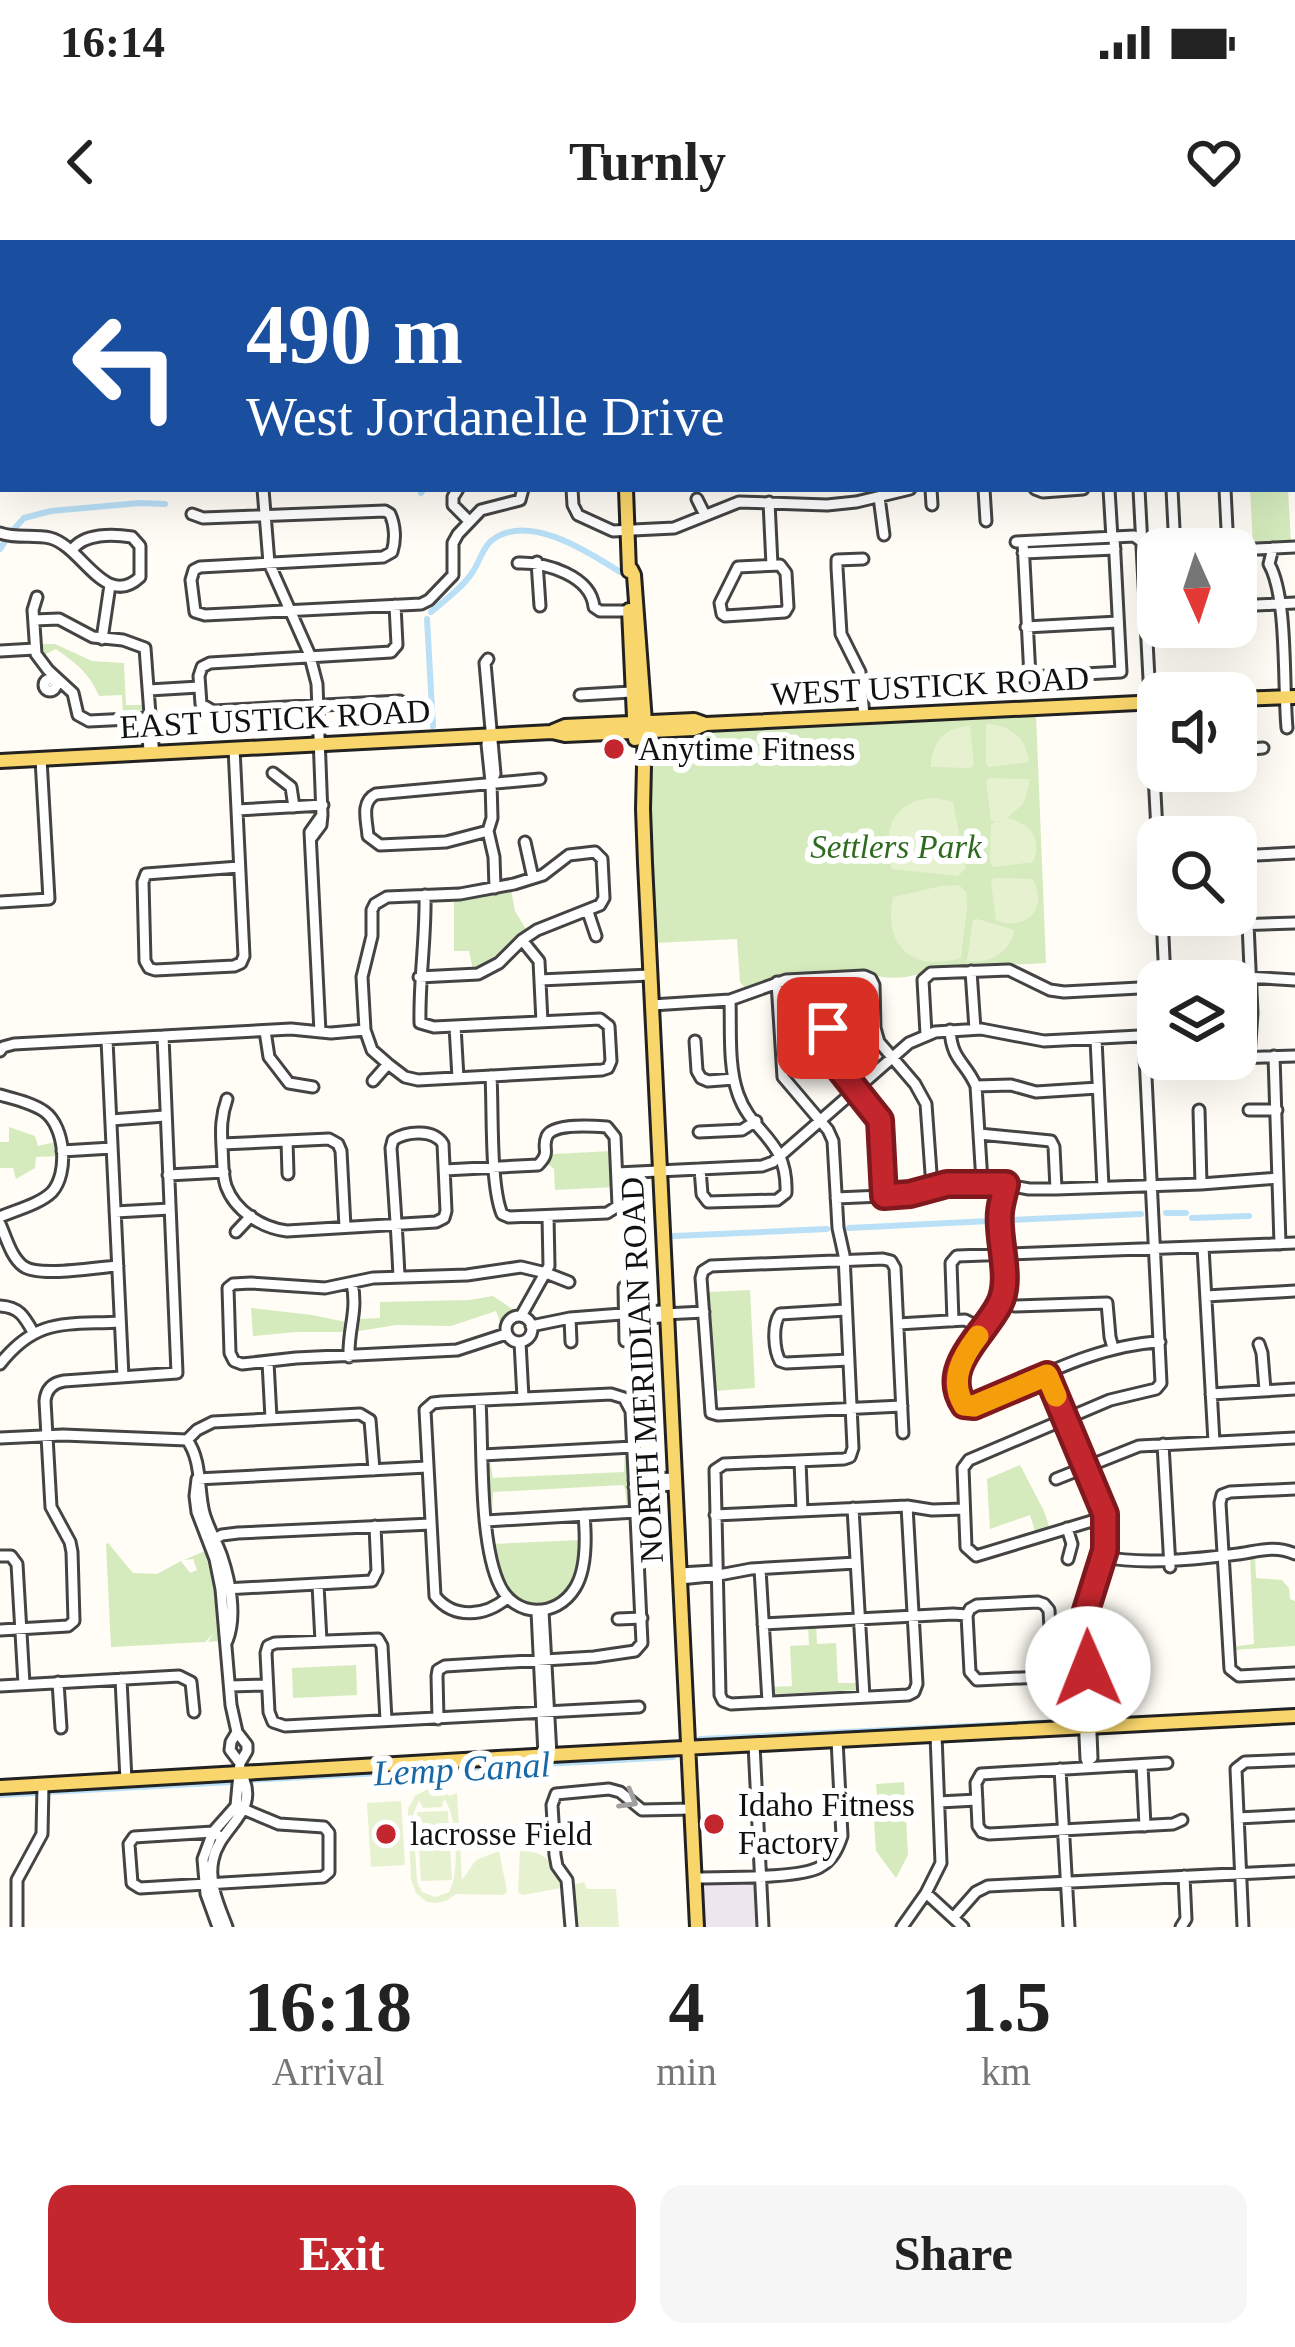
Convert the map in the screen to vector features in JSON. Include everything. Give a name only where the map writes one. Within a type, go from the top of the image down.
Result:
[{"type":"main road","name":"NORTH MERIDIAN ROAD","points":[[626,492],[697,1927]]},
{"type":"main road","name":"NORTH MERIDIAN ROAD","points":[[632,595],[632,692],[640,727]]},
{"type":"main road","points":[[1257,698],[1290,697]]},
{"type":"main road","name":"WEST USTICK ROAD","points":[[640,727],[694,729],[706,724],[1137,703]]},
{"type":"main road","name":"EAST USTICK ROAD","points":[[0,761],[565,735],[640,727]]},
{"type":"main road","points":[[0,1787],[240,1768],[1295,1716]]},
{"type":"street","points":[[262,492],[269,563],[311,657],[319,705],[323,810],[321,825],[312,837],[320,1032]]},
{"type":"street","points":[[456,492],[453,505],[470,521]]},
{"type":"street","points":[[572,492],[578,515],[613,531],[679,527],[739,502],[826,505],[898,492]]},
{"type":"street","points":[[826,492],[826,505]]},
{"type":"street","points":[[931,492],[932,505]]},
{"type":"street","points":[[984,492],[986,521]]},
{"type":"street","points":[[1109,492],[1113,541],[1118,622],[1123,665],[1030,677],[1021,546],[1113,541],[1134,536],[1137,538]]},
{"type":"street","points":[[1139,492],[1141,528]]},
{"type":"street","points":[[1172,492],[1174,528]]},
{"type":"street","points":[[1225,492],[1230,528]]},
{"type":"street","points":[[192,514],[203,518],[385,511],[394,522],[395,545],[388,556],[200,567],[192,575],[195,612],[395,605],[426,602],[444,591],[453,574],[455,538],[482,510],[522,495]]},
{"type":"street","points":[[879,497],[884,535]]},
{"type":"street","points":[[697,499],[705,515]]},
{"type":"street","points":[[769,502],[778,566],[786,573],[788,607],[785,612],[724,616],[722,596],[738,567],[778,566]]},
{"type":"street","points":[[0,533],[47,537],[72,550],[97,578],[110,585],[130,584],[141,573],[140,546],[127,535],[89,538],[77,542],[72,550]]},
{"type":"street","points":[[1257,550],[1295,547]]},
{"type":"street","points":[[1273,550],[1269,564],[1280,604],[1290,697],[1287,728]]},
{"type":"street","points":[[863,559],[837,560],[841,634],[860,672],[864,716]]},
{"type":"street","points":[[518,562],[537,562],[567,575],[592,591],[596,609],[604,613],[629,611]]},
{"type":"street","points":[[537,562],[540,606]]},
{"type":"street","points":[[102,639],[110,585]]},
{"type":"street","points":[[37,597],[34,620],[39,660],[73,692],[82,718],[151,723]]},
{"type":"street","points":[[1257,605],[1295,603]]},
{"type":"street","points":[[395,605],[397,645],[386,654],[210,663],[199,676],[204,707],[213,711],[400,701]]},
{"type":"street","points":[[34,620],[59,619],[83,633],[145,648],[152,753]]},
{"type":"street","points":[[1026,627],[1118,622]]},
{"type":"street","points":[[0,651],[35,649]]},
{"type":"street","points":[[488,658],[492,818],[488,831],[495,887]]},
{"type":"street","points":[[149,690],[200,687]]},
{"type":"street","points":[[580,694],[632,692]]},
{"type":"street","points":[[234,748],[244,956],[235,966],[149,968],[142,882],[146,874],[239,867]]},
{"type":"street","points":[[1257,749],[1263,748]]},
{"type":"street","points":[[0,902],[49,899],[41,759]]},
{"type":"street","points":[[273,773],[288,782],[294,806]]},
{"type":"street","points":[[488,831],[446,842],[375,844],[368,836],[365,805],[376,794],[540,779]]},
{"type":"street","points":[[237,810],[294,806],[323,810]]},
{"type":"street","points":[[525,842],[533,878]]},
{"type":"street","points":[[1257,855],[1295,853]]},
{"type":"street","points":[[419,976],[478,974],[499,963],[537,930],[600,905],[604,898],[600,854],[569,855],[533,878],[495,887],[460,894],[425,895],[387,897],[375,904],[371,915],[372,936],[362,977],[364,1030],[372,1050],[405,1077],[608,1068],[609,1025],[600,1018],[426,1027],[420,1023],[419,976],[426,936],[425,895]]},
{"type":"street","points":[[587,912],[596,936]]},
{"type":"street","points":[[1257,924],[1295,923]]},
{"type":"street","points":[[522,940],[539,961],[542,1022]]},
{"type":"street","points":[[926,1034],[922,984],[931,973],[1009,970],[1064,992],[1137,988]]},
{"type":"street","points":[[971,971],[975,1029]]},
{"type":"street","points":[[540,980],[650,975]]},
{"type":"street","points":[[1257,977],[1295,980]]},
{"type":"street","points":[[826,978],[830,1054],[880,1120],[884,1196]]},
{"type":"street","points":[[652,1004],[730,1000],[777,982],[871,979],[876,1035],[916,1084],[926,1104],[932,1187]]},
{"type":"street","points":[[777,982],[783,1077],[833,1141],[853,1448],[850,1456],[717,1467],[713,1475],[716,1616],[723,1701],[914,1692],[907,1506]]},
{"type":"street","points":[[700,1169],[704,1200],[712,1203],[778,1200],[787,1189],[781,1156],[741,1102],[734,1079],[730,1000]]},
{"type":"street","points":[[455,1026],[458,1078]]},
{"type":"street","points":[[2,1049],[291,1029],[364,1030]]},
{"type":"street","points":[[617,1173],[762,1166],[781,1156],[892,1057],[926,1034],[990,1029],[1044,1041],[1137,1036]]},
{"type":"street","points":[[950,1030],[955,1058],[976,1086],[982,1182]]},
{"type":"street","points":[[265,1031],[269,1057],[289,1083],[314,1087]]},
{"type":"street","points":[[0,1630],[72,1624],[75,1615],[70,1542],[51,1507],[44,1402],[50,1387],[64,1381],[177,1372],[163,1036]]},
{"type":"street","points":[[1096,1039],[1103,1186]]},
{"type":"street","points":[[107,1040],[123,1377]]},
{"type":"street","points":[[695,1041],[701,1078],[734,1079]]},
{"type":"street","points":[[1257,1057],[1295,1055]]},
{"type":"street","points":[[1274,1056],[1280,1244]]},
{"type":"street","points":[[373,1081],[388,1064]]},
{"type":"street","points":[[445,1170],[495,1167],[538,1165],[547,1154],[547,1136],[556,1128],[602,1126],[615,1137],[619,1202],[607,1213],[502,1214],[495,1167],[491,1076]]},
{"type":"street","points":[[1105,1517],[982,1556],[971,1554],[966,1546],[964,1464],[1124,1395],[1159,1387],[1146,1080]]},
{"type":"street","points":[[976,1086],[1011,1085],[1036,1092],[1098,1088]]},
{"type":"street","points":[[0,1094],[47,1114],[56,1126],[62,1151],[61,1173],[52,1192],[0,1220],[16,1258],[28,1269],[41,1271],[118,1266]]},
{"type":"street","points":[[227,1099],[221,1117],[229,1193],[272,1229],[396,1225],[444,1218],[445,1170],[439,1137],[403,1135],[393,1140],[391,1148],[396,1225],[399,1276]]},
{"type":"street","points":[[1199,1110],[1201,1184]]},
{"type":"street","points":[[1250,1110],[1276,1110]]},
{"type":"street","points":[[111,1120],[165,1116]]},
{"type":"street","points":[[699,1132],[742,1130],[756,1121]]},
{"type":"street","points":[[979,1134],[1051,1141],[1056,1189]]},
{"type":"street","points":[[222,1144],[329,1139],[338,1144],[345,1227]]},
{"type":"street","points":[[287,1141],[288,1174]]},
{"type":"street","points":[[62,1151],[112,1148]]},
{"type":"street","points":[[169,1175],[224,1172]]},
{"type":"street","points":[[836,1198],[910,1194],[982,1182],[1036,1190],[1278,1178]]},
{"type":"street","points":[[1006,1184],[1000,1210],[1002,1301],[961,1359],[958,1396],[964,1405],[974,1406],[1114,1348],[1160,1342]]},
{"type":"street","points":[[1278,1202],[1295,1201]]},
{"type":"street","points":[[115,1212],[170,1210]]},
{"type":"street","points":[[236,1232],[251,1216]]},
{"type":"street","points":[[521,1316],[551,1258],[548,1216]]},
{"type":"street","points":[[953,1321],[953,1258],[1295,1243]]},
{"type":"street","points":[[1203,1247],[1214,1442]]},
{"type":"street","points":[[902,1406],[711,1413],[704,1271],[711,1267],[891,1261],[895,1268],[902,1406],[903,1433]]},
{"type":"street","points":[[506,1334],[458,1350],[242,1364],[233,1361],[230,1353],[229,1288],[251,1283],[325,1288],[399,1276],[521,1268],[569,1282]]},
{"type":"street","points":[[349,1357],[356,1309],[352,1282]]},
{"type":"street","points":[[624,1287],[626,1342]]},
{"type":"street","points":[[1206,1296],[1295,1292]]},
{"type":"street","points":[[1002,1301],[1015,1306],[1107,1303],[1114,1348]]},
{"type":"street","points":[[0,1306],[21,1312],[33,1332]]},
{"type":"street","points":[[846,1310],[777,1316],[776,1354],[786,1363],[849,1360]]},
{"type":"street","points":[[531,1326],[570,1318],[704,1312]]},
{"type":"street","points":[[521,1316],[531,1326],[530,1335],[520,1342],[506,1334],[507,1322],[513,1317],[521,1316]]},
{"type":"street","points":[[570,1318],[571,1342]]},
{"type":"street","points":[[0,1364],[33,1332],[58,1325],[120,1322]]},
{"type":"street","points":[[898,1324],[972,1322],[983,1329]]},
{"type":"street","points":[[520,1342],[523,1398]]},
{"type":"street","points":[[1258,1344],[1265,1390]]},
{"type":"street","points":[[268,1362],[271,1418]]},
{"type":"street","points":[[1047,1375],[1105,1517],[1104,1557],[1080,1628],[1090,1767]]},
{"type":"street","points":[[1211,1394],[1295,1390]]},
{"type":"street","points":[[439,1719],[438,1670],[446,1666],[630,1653],[639,1648],[643,1638],[631,1411],[624,1398],[610,1394],[480,1400],[433,1403],[425,1410],[434,1592],[443,1605],[457,1612],[488,1611],[507,1598]]},
{"type":"street","points":[[480,1400],[489,1557],[507,1598],[540,1611],[564,1600],[577,1584],[584,1552],[584,1515]]},
{"type":"street","points":[[0,1438],[187,1440],[213,1422],[360,1414],[370,1420],[374,1470]]},
{"type":"street","points":[[1056,1479],[1130,1448],[1295,1438]]},
{"type":"street","points":[[187,1440],[196,1458],[198,1520],[223,1561],[231,1631],[227,1641],[237,1732],[230,1750],[240,1768],[240,1808],[204,1853],[222,1927]]},
{"type":"street","points":[[1163,1444],[1170,1563]]},
{"type":"street","points":[[484,1455],[633,1447]]},
{"type":"street","points":[[800,1461],[802,1511]]},
{"type":"street","points":[[197,1479],[427,1467]]},
{"type":"street","points":[[634,1484],[674,1481]]},
{"type":"street","points":[[1295,1489],[1230,1492],[1220,1503],[1228,1666],[1239,1676],[1295,1673]]},
{"type":"street","points":[[715,1515],[907,1506],[964,1509]]},
{"type":"street","points":[[853,1508],[864,1697]]},
{"type":"street","points":[[486,1521],[636,1512]]},
{"type":"street","points":[[212,1541],[229,1534],[431,1524]]},
{"type":"street","points":[[225,1589],[374,1580],[375,1526]]},
{"type":"street","points":[[1067,1528],[1072,1544],[1068,1559]]},
{"type":"street","points":[[1104,1557],[1170,1563],[1274,1548],[1295,1554]]},
{"type":"street","points":[[0,1556],[14,1558],[17,1564],[24,1684]]},
{"type":"street","points":[[718,1575],[856,1564]]},
{"type":"street","points":[[760,1569],[768,1702]]},
{"type":"street","points":[[680,1576],[714,1571],[718,1575]]},
{"type":"street","points":[[318,1585],[321,1641]]},
{"type":"street","points":[[1044,1604],[1049,1610],[1050,1673],[974,1678],[968,1615],[976,1605],[1044,1604]]},
{"type":"street","points":[[540,1611],[547,1755]]},
{"type":"street","points":[[763,1624],[968,1615]]},
{"type":"street","points":[[618,1619],[642,1618]]},
{"type":"street","points":[[386,1720],[380,1641],[268,1646],[269,1712],[274,1722],[285,1726],[639,1707]]},
{"type":"street","points":[[1052,1665],[1084,1664]]},
{"type":"street","points":[[0,1685],[179,1676],[193,1687],[194,1712]]},
{"type":"street","points":[[121,1679],[126,1780]]},
{"type":"street","points":[[58,1682],[61,1728]]},
{"type":"street","points":[[230,1686],[267,1685]]},
{"type":"street","points":[[902,1927],[941,1863],[936,1735]]},
{"type":"street","points":[[694,1878],[804,1873],[829,1861],[842,1835],[837,1740]]},
{"type":"street","points":[[754,1744],[764,1927]]},
{"type":"street","points":[[1243,1927],[1238,1766],[1295,1760]]},
{"type":"street","points":[[1167,1763],[985,1772],[978,1776],[978,1826],[989,1834],[1182,1820]]},
{"type":"street","points":[[1142,1765],[1145,1826]]},
{"type":"street","points":[[1060,1768],[1070,1927]]},
{"type":"street","points":[[17,1927],[17,1880],[42,1834],[43,1785]]},
{"type":"street","points":[[571,1927],[567,1880],[555,1855],[552,1805],[556,1794],[606,1789],[620,1792],[642,1810],[692,1809]]},
{"type":"street","points":[[940,1802],[977,1800]]},
{"type":"street","points":[[218,1835],[132,1838],[134,1886],[328,1875],[326,1828],[279,1824],[240,1808]]},
{"type":"street","points":[[1238,1818],[1295,1815]]},
{"type":"street","points":[[953,1918],[982,1887],[1295,1870]]},
{"type":"street","points":[[1182,1926],[1184,1876]]},
{"type":"street","points":[[926,1893],[963,1927]]},
{"type":"shaded area","points":[[753,1880],[758,1927],[705,1927],[703,1883]]},
{"type":"green space","points":[[1250,492],[1288,492],[1291,544],[1257,546]]},
{"type":"green space","points":[[40,644],[55,644],[92,661],[124,663],[126,705],[146,705],[146,711],[123,715],[122,695],[99,696],[76,664],[56,649],[42,656]]},
{"type":"green space","name":"Settlers Park","points":[[1036,714],[1046,963],[929,969],[898,978],[867,972],[787,976],[746,989],[740,982],[737,939],[655,943],[649,802],[656,735]]},
{"type":"green space","points":[[986,724],[1016,734],[1029,762],[989,767]]},
{"type":"green space","points":[[970,726],[974,765],[931,767],[941,738],[953,729]]},
{"type":"green space","points":[[989,778],[1030,779],[1024,803],[1007,818],[1032,833],[1033,862],[990,864],[991,825],[996,821],[991,821]]},
{"type":"green space","points":[[937,798],[953,802],[966,868],[958,876],[892,869],[888,842],[894,820],[909,804]]},
{"type":"green space","points":[[994,878],[1033,879],[1038,900],[1032,915],[1017,923],[996,920]]},
{"type":"green space","points":[[959,885],[966,892],[967,909],[961,958],[929,961],[905,952],[893,930],[893,897]]},
{"type":"green space","points":[[511,890],[515,911],[527,931],[497,959],[473,970],[469,951],[454,951],[454,899]]},
{"type":"green space","points":[[973,920],[1015,930],[998,955],[967,961]]},
{"type":"green space","points":[[9,1127],[35,1136],[38,1146],[56,1142],[57,1156],[36,1157],[35,1168],[16,1179],[13,1168],[0,1168],[0,1142],[9,1142]]},
{"type":"green space","points":[[612,1151],[614,1187],[555,1190],[554,1169],[548,1164],[553,1154]]},
{"type":"green space","points":[[750,1290],[755,1388],[714,1391],[709,1292]]},
{"type":"green space","points":[[493,1296],[514,1310],[503,1330],[496,1311],[451,1326],[396,1325],[353,1332],[357,1319],[380,1318],[380,1302]]},
{"type":"green space","points":[[251,1308],[346,1322],[344,1332],[253,1336]]},
{"type":"green space","points":[[625,1450],[631,1505],[627,1507],[623,1485],[493,1492],[492,1514],[488,1512],[489,1457],[493,1478],[624,1472]]},
{"type":"green space","points":[[1020,1465],[1050,1529],[1036,1534],[1030,1515],[990,1529],[987,1479]]},
{"type":"green space","points":[[580,1540],[566,1591],[550,1601],[531,1604],[506,1587],[491,1544]]},
{"type":"green space","points":[[108,1543],[133,1573],[157,1574],[181,1561],[190,1573],[197,1570],[193,1559],[184,1560],[207,1550],[217,1589],[221,1641],[208,1642],[214,1633],[205,1642],[111,1647]]},
{"type":"green space","points":[[1255,1556],[1256,1578],[1282,1580],[1295,1601],[1295,1646],[1232,1650],[1254,1644],[1250,1557]]},
{"type":"green space","points":[[808,1624],[816,1624],[817,1644],[836,1643],[838,1683],[857,1683],[857,1690],[773,1694],[773,1687],[792,1686],[790,1646],[809,1645]]},
{"type":"green space","points":[[356,1665],[357,1695],[293,1698],[292,1668]]},
{"type":"green space","points":[[904,1782],[908,1855],[896,1878],[876,1851],[873,1806],[878,1805],[876,1784]]},
{"type":"green space","points":[[428,1789],[450,1796],[457,1793],[462,1880],[476,1860],[499,1851],[504,1895],[456,1894],[436,1903],[416,1893],[411,1880],[408,1809],[415,1796]],"holes":[[[444,1799],[455,1873],[449,1892],[435,1897],[422,1892],[417,1882],[413,1815],[419,1800],[423,1808],[442,1807]]]},
{"type":"green space","name":"lacrosse Field","points":[[401,1801],[405,1865],[371,1867],[367,1803]]},
{"type":"green space","points":[[448,1811],[452,1880],[421,1881],[417,1812]]},
{"type":"green space","points":[[520,1851],[549,1860],[562,1888],[518,1892]]},
{"type":"green space","points":[[584,1882],[587,1889],[616,1889],[619,1927],[575,1927],[572,1885]]},
{"type":"waterway","points":[[14,529],[24,518],[51,511],[165,504]]},
{"type":"waterway","points":[[431,612],[468,578],[488,544],[506,533],[558,538],[620,572]]},
{"type":"waterway","points":[[0,549],[4,543]]},
{"type":"waterway","points":[[427,619],[433,726]]},
{"type":"waterway","points":[[1166,1213],[1186,1213]]},
{"type":"waterway","points":[[1013,1220],[1141,1214]]},
{"type":"waterway","points":[[1192,1218],[1249,1216]]},
{"type":"waterway","points":[[849,1228],[989,1221]]},
{"type":"waterway","points":[[674,1236],[827,1229]]},
{"type":"waterway","name":"Lemp Canal","points":[[1208,1715],[1295,1710]]},
{"type":"waterway","name":"Lemp Canal","points":[[700,1739],[1078,1721]]},
{"type":"waterway","name":"Lemp Canal","points":[[251,1780],[673,1757]]},
{"type":"waterway","name":"Lemp Canal","points":[[49,1792],[232,1782]]},
{"type":"waterway","name":"Lemp Canal","points":[[0,1795],[35,1793]]},
{"type":"slow traffic","points":[[978,1336],[961,1359],[957,1374],[958,1396],[964,1405],[974,1406],[1047,1375],[1056,1396]]},
{"type":"place","name":"Anytime Fitness","points":[[614,749]]},
{"type":"place","name":"Idaho Fitness Factory","points":[[714,1824]]},
{"type":"place","name":"lacrosse Field","points":[[386,1834]]},
{"type":"route","points":[[828,1028],[833,1061],[880,1120],[884,1196],[947,1184],[1006,1184],[1000,1210],[1002,1301],[961,1359],[958,1396],[964,1405],[974,1406],[1047,1375],[1105,1514],[1105,1550],[1083,1620],[1088,1669]]}]
